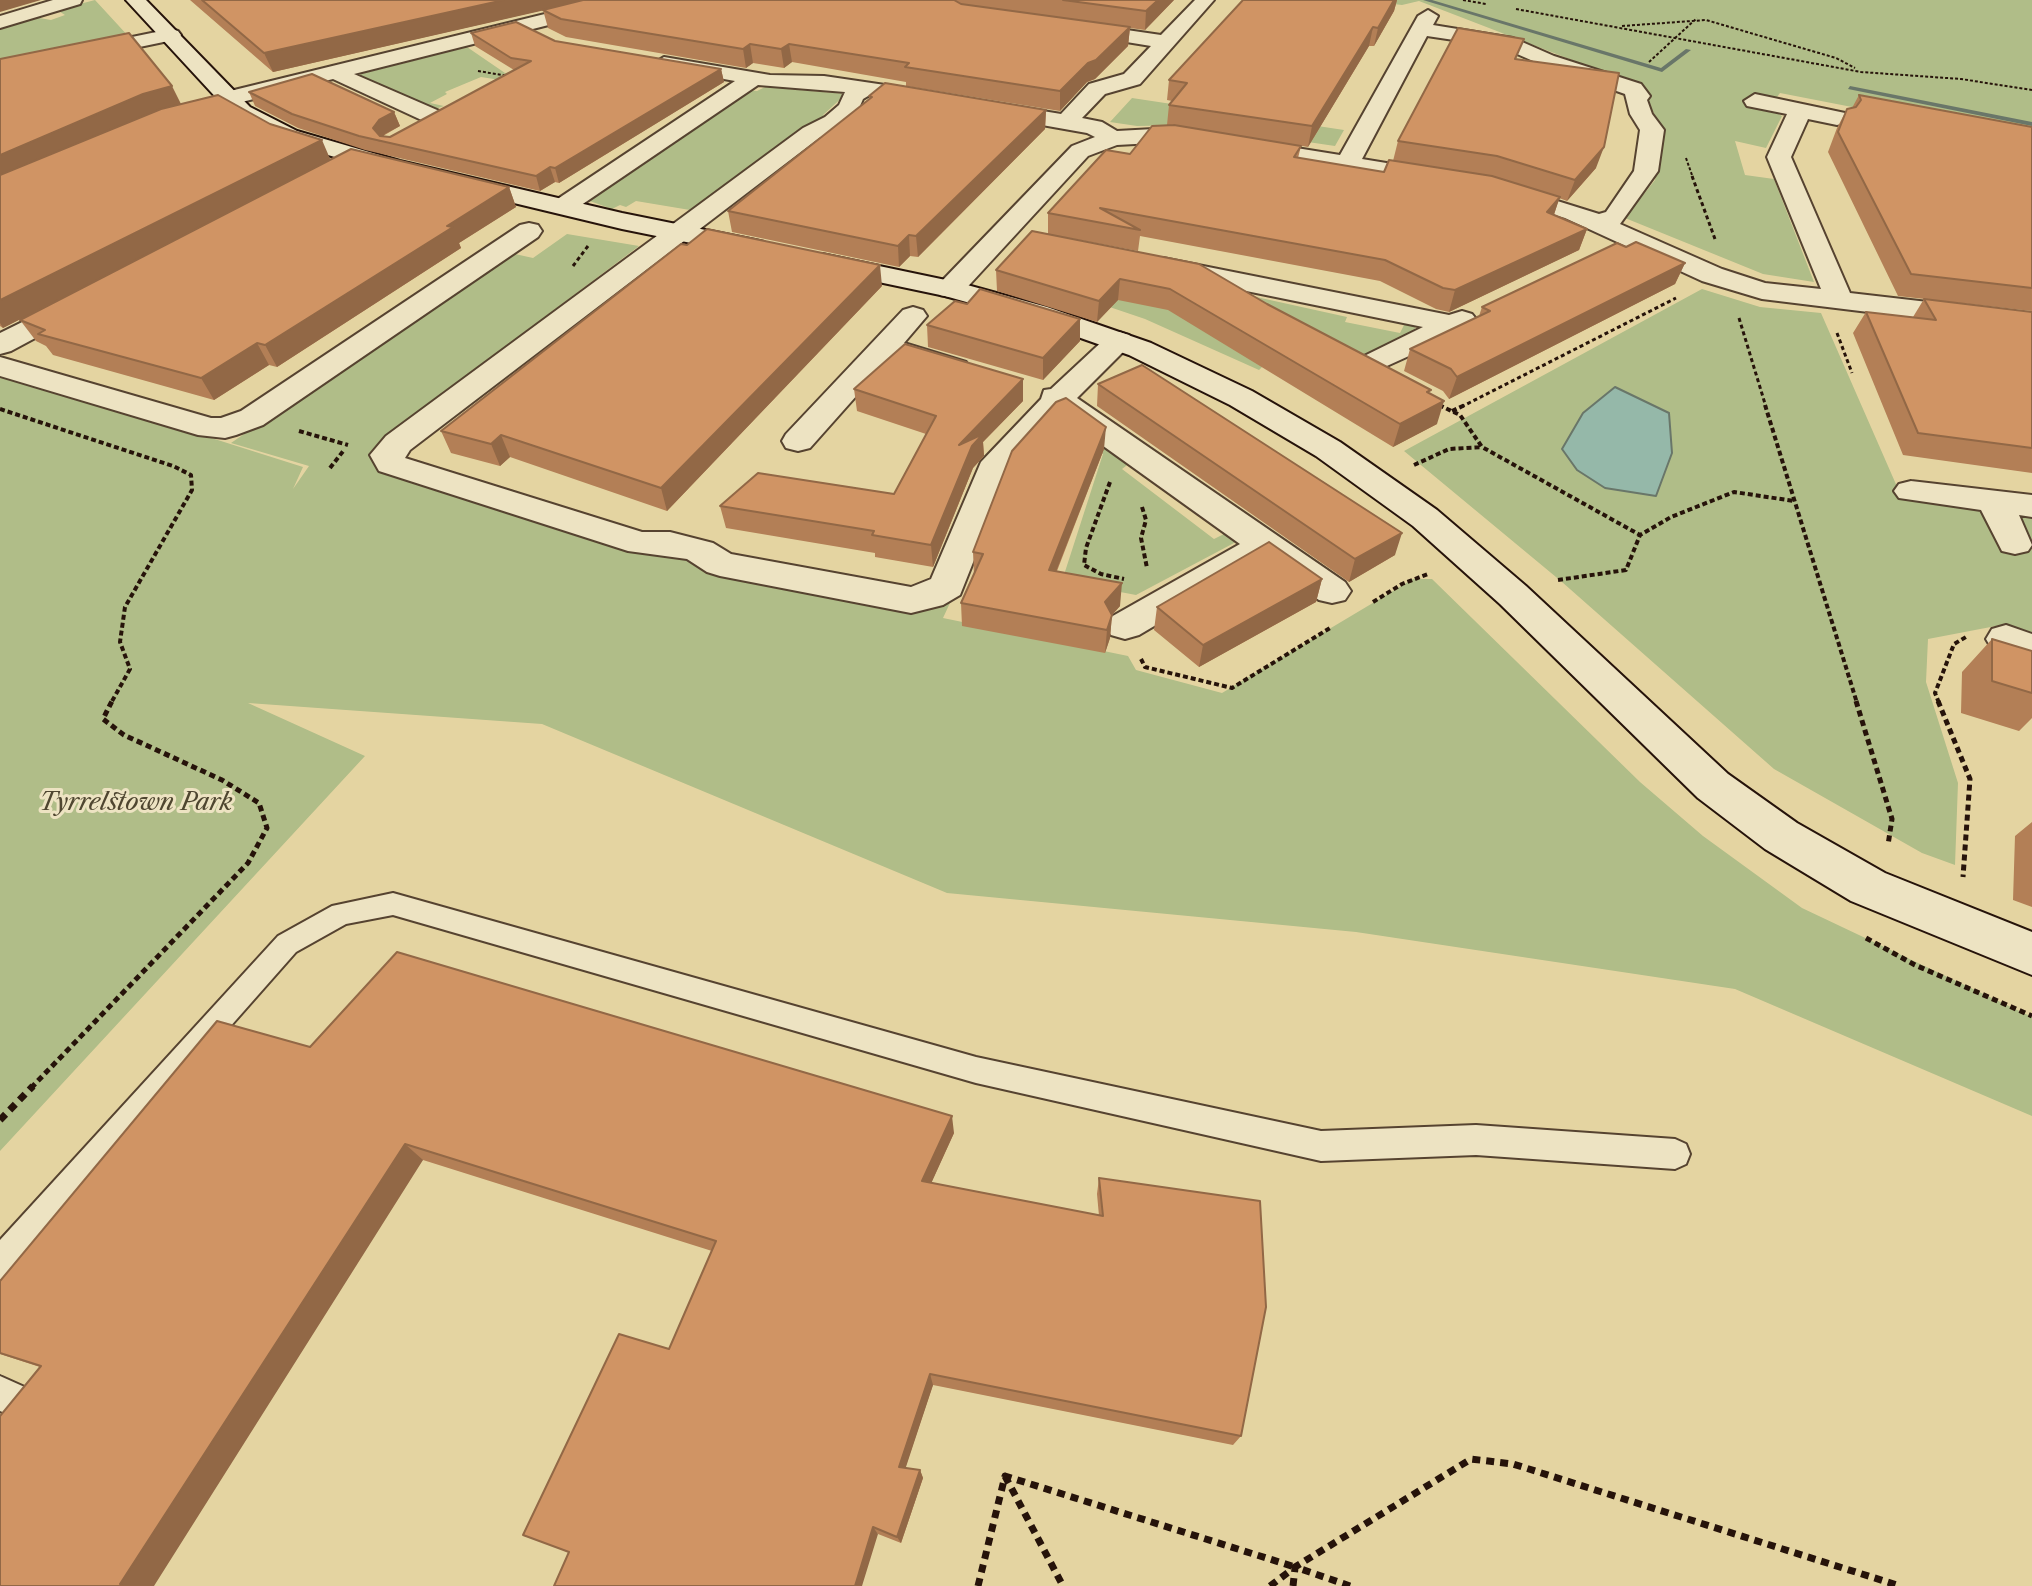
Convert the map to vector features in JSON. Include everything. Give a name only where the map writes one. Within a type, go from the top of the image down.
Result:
[{"type":"street","points":[[0,22],[73,0]]},
{"type":"street","points":[[135,0],[242,112],[263,124],[356,158],[562,207],[950,289],[1119,341],[1178,365],[1241,398],[1377,483],[1425,518],[1513,595],[1713,786],[1781,836],[1878,869],[2032,954]]},
{"type":"street","points":[[527,0],[555,17]]},
{"type":"street","points":[[230,98],[625,0]]},
{"type":"street","points":[[1066,122],[1097,89],[1132,79],[1205,0]]},
{"type":"street","points":[[32,13],[55,19]]},
{"type":"street","points":[[1348,162],[1425,22],[1506,42],[1547,60],[1633,89],[1639,96],[1636,100],[1641,114],[1652,130],[1646,171],[1615,217],[1598,224]]},
{"type":"street","points":[[523,26],[549,42]]},
{"type":"street","points":[[1057,26],[1166,42]]},
{"type":"street","points":[[0,70],[171,35]]},
{"type":"street","points":[[639,58],[755,78],[824,82],[910,96]]},
{"type":"street","points":[[338,72],[436,118]]},
{"type":"street","points":[[408,134],[508,76]]},
{"type":"street","points":[[562,207],[755,78]]},
{"type":"street","points":[[863,89],[853,96],[849,108],[833,122],[811,133],[398,443],[387,455],[391,464],[501,502],[641,543],[670,543],[700,551],[720,564],[911,600],[930,596],[947,586],[993,469],[1044,394],[1119,341]]},
{"type":"street","points":[[1755,101],[1837,118]]},
{"type":"street","points":[[973,107],[1094,127],[1113,138]]},
{"type":"street","points":[[1800,111],[1779,157],[1840,302]]},
{"type":"street","points":[[950,289],[1080,151],[1113,138],[1172,135],[1348,162],[1490,187],[1536,199],[1598,224],[1729,286],[1840,302],[2032,323]]},
{"type":"street","points":[[324,175],[356,158]]},
{"type":"street","points":[[0,366],[209,428],[225,428],[252,418],[529,231]]},
{"type":"street","points":[[1000,235],[1029,241]]},
{"type":"street","points":[[1604,252],[1631,239]]},
{"type":"street","points":[[1133,260],[1454,325]]},
{"type":"street","points":[[0,345],[99,293]]},
{"type":"street","points":[[1441,406],[1354,359],[1454,325],[1481,312]]},
{"type":"street","points":[[798,441],[913,316]]},
{"type":"street","points":[[884,347],[986,377]]},
{"type":"street","points":[[1044,394],[1120,455],[1266,544],[1332,591]]},
{"type":"street","points":[[1911,491],[2032,506]]},
{"type":"street","points":[[1994,501],[2015,543]]},
{"type":"street","points":[[1125,626],[1161,591],[1266,544]]},
{"type":"lane","points":[[0,1264],[287,944],[341,914],[393,904],[976,1070],[1321,1146],[1476,1140],[1675,1154]]},
{"type":"path","points":[[1463,0],[1492,5]]},
{"type":"path","points":[[1506,7],[1861,72],[1961,79],[2032,90]]},
{"type":"path","points":[[1621,27],[1697,18],[1836,58],[1861,72]]},
{"type":"path","points":[[1645,66],[1697,18]]},
{"type":"path","points":[[407,56],[508,76]]},
{"type":"path","points":[[1682,147],[1729,286],[1892,819],[1878,869]]},
{"type":"path","points":[[1441,406],[1706,283],[1729,286]]},
{"type":"path","points":[[1441,406],[1460,415],[1482,447],[1640,535]]},
{"type":"path","points":[[0,409],[173,466],[191,475],[192,490],[125,607],[120,642],[130,669],[103,719],[124,735],[222,780],[259,803],[267,828],[248,863],[0,1120]]},
{"type":"path","points":[[1377,483],[1449,449],[1482,447]]},
{"type":"path","points":[[1120,455],[1146,520],[1141,538],[1161,591]]},
{"type":"path","points":[[1120,455],[1086,548],[1084,565],[1101,574],[1161,591]]},
{"type":"path","points":[[1513,595],[1556,581],[1626,570],[1640,535],[1671,517],[1734,492],[1794,501]]},
{"type":"path","points":[[1370,603],[1402,584],[1471,559]]},
{"type":"path","points":[[1125,626],[1145,667],[1232,688],[1334,626]]},
{"type":"path","points":[[1951,872],[1963,877],[1970,779],[1935,693],[1954,644],[1984,628],[2019,644]]},
{"type":"path","points":[[1270,1586],[1295,1567],[1471,1459],[1513,1464],[1900,1586]]},
{"type":"path","points":[[1005,1476],[1350,1586]]},
{"type":"path","points":[[978,1586],[1005,1476]]},
{"type":"path","points":[[1005,1476],[1063,1586]]},
{"type":"path","points":[[1293,1586],[1295,1567]]},
{"type":"green space","points":[[95,0],[130,38],[0,65],[0,26],[34,17],[51,20],[65,15],[57,10]]},
{"type":"green space","points":[[1360,0],[2032,0],[2032,142],[1780,93],[1774,101],[1774,111],[1782,116],[1766,148],[1735,141],[1745,175],[1774,179],[1814,282],[1763,274],[1625,218],[1655,180],[1663,133],[1643,90],[1419,1],[1402,5]]},
{"type":"green space","points":[[467,47],[505,73],[515,72],[513,82],[481,77],[445,92],[447,94],[430,103],[444,106],[435,109],[353,76]]},
{"type":"green space","points":[[765,87],[846,94],[823,115],[830,119],[811,124],[705,203],[690,210],[636,201],[626,207],[620,205],[612,209],[587,200],[747,90],[757,91]]},
{"type":"green space","points":[[1132,98],[1344,130],[1335,146],[1192,125],[1137,126],[1110,122]]},
{"type":"green space","name":"Tyrrelstown Park","points":[[567,234],[639,246],[379,442],[371,453],[374,465],[655,555],[672,546],[779,581],[956,590],[943,618],[1128,656],[1136,670],[1222,693],[1413,579],[1432,579],[1640,782],[1703,836],[1802,908],[2032,1017],[2032,1116],[1735,989],[1356,932],[947,893],[542,724],[248,703],[365,756],[0,1151],[0,371],[303,467],[293,489],[309,466],[231,443],[504,256],[515,254],[533,258]]},
{"type":"green space","points":[[1220,289],[1347,317],[1345,322],[1400,333],[1406,321],[1415,327],[1416,333],[1363,355],[1262,367],[1259,370],[1145,319],[1083,298]]},
{"type":"green space","points":[[1702,289],[1760,307],[1821,313],[1902,498],[2032,516],[2032,637],[1996,626],[1928,639],[1926,682],[1958,783],[1955,865],[1922,853],[1774,769],[1562,582],[1404,451]]},
{"type":"green space","points":[[1066,422],[1131,462],[1122,469],[1214,539],[1232,530],[1234,543],[1136,595],[1062,581],[1103,454],[1045,442]]},
{"type":"shaded area","points":[[1615,387],[1669,413],[1672,453],[1656,496],[1605,488],[1577,470],[1562,449],[1583,413]]},
{"type":"building","points":[[202,0],[504,0],[264,53]]},
{"type":"building","points":[[583,0],[954,0],[961,4],[1130,27],[1060,91],[905,67],[909,63],[789,44],[781,49],[750,44],[743,49],[561,19],[543,10]]},
{"type":"building","points":[[1063,0],[1158,0],[1146,11]]},
{"type":"building","points":[[1243,0],[1394,0],[1378,28],[1373,27],[1312,126],[1169,105],[1187,83],[1169,80]]},
{"type":"building","points":[[516,22],[555,41],[721,69],[555,168],[550,167],[536,176],[359,136],[292,114],[249,92],[312,74],[394,112],[379,120],[373,128],[380,136],[390,137],[531,61],[511,58],[471,33]]},
{"type":"building","points":[[1458,28],[1524,39],[1515,59],[1619,73],[1604,147],[1575,180],[1497,156],[1398,141]]},
{"type":"building","points":[[129,33],[172,86],[143,94],[0,155],[0,59]]},
{"type":"building","points":[[885,83],[1046,110],[916,236],[909,235],[898,246],[728,211],[872,97],[869,96]]},
{"type":"building","points":[[218,95],[270,124],[322,140],[0,300],[0,175],[161,109]]},
{"type":"building","points":[[1859,95],[2032,127],[2032,288],[1911,274],[1838,132],[1847,109],[1856,107],[1861,100]]},
{"type":"building","points":[[1174,125],[1301,146],[1294,157],[1384,172],[1389,160],[1492,176],[1560,197],[1547,212],[1587,229],[1455,290],[1443,288],[1385,260],[1100,208],[1140,230],[1048,213],[1106,150],[1130,154],[1152,126]]},
{"type":"building","points":[[351,149],[509,187],[447,226],[453,227],[265,345],[257,343],[201,378],[38,334],[45,330],[20,320]]},
{"type":"building","points":[[707,229],[880,265],[661,488],[501,435],[491,444],[441,431],[681,244],[687,245]]},
{"type":"building","points":[[1032,231],[1199,264],[1267,304],[1431,390],[1427,392],[1444,401],[1400,424],[1170,289],[1120,279],[1099,301],[996,270]]},
{"type":"building","points":[[1636,242],[1685,263],[1457,377],[1451,369],[1410,349],[1490,311],[1482,307],[1617,243],[1626,247]]},
{"type":"building","points":[[980,289],[1080,319],[1043,358],[927,325],[955,301],[967,304]]},
{"type":"building","points":[[1924,299],[2032,312],[2032,448],[1918,433],[1866,312],[1936,320]]},
{"type":"building","points":[[905,344],[1023,379],[959,445],[983,434],[972,446],[931,545],[872,535],[874,531],[720,506],[758,473],[894,494],[936,416],[854,389]]},
{"type":"building","points":[[1142,365],[1402,533],[1355,559],[1098,384]]},
{"type":"building","points":[[1066,398],[1106,427],[1049,570],[1122,583],[1105,602],[1112,615],[1107,630],[961,603],[983,554],[973,552],[1012,451],[1056,402]]},
{"type":"building","points":[[1269,542],[1322,579],[1203,645],[1157,607]]},
{"type":"building","points":[[1992,639],[2032,651],[2032,693],[1992,681]]},
{"type":"building","points":[[397,952],[952,1116],[922,1181],[1103,1216],[1099,1178],[1260,1201],[1266,1307],[1241,1436],[930,1374],[899,1467],[920,1470],[897,1537],[873,1527],[855,1586],[554,1586],[569,1552],[523,1535],[619,1334],[669,1349],[716,1241],[405,1144],[120,1584],[123,1586],[0,1586],[0,1416],[41,1366],[0,1353],[0,1281],[217,1021],[310,1047]]},
{"type":"waterway","points":[[1426,0],[1662,70],[1688,50]]},
{"type":"waterway","points":[[1850,88],[2032,124]]}]
